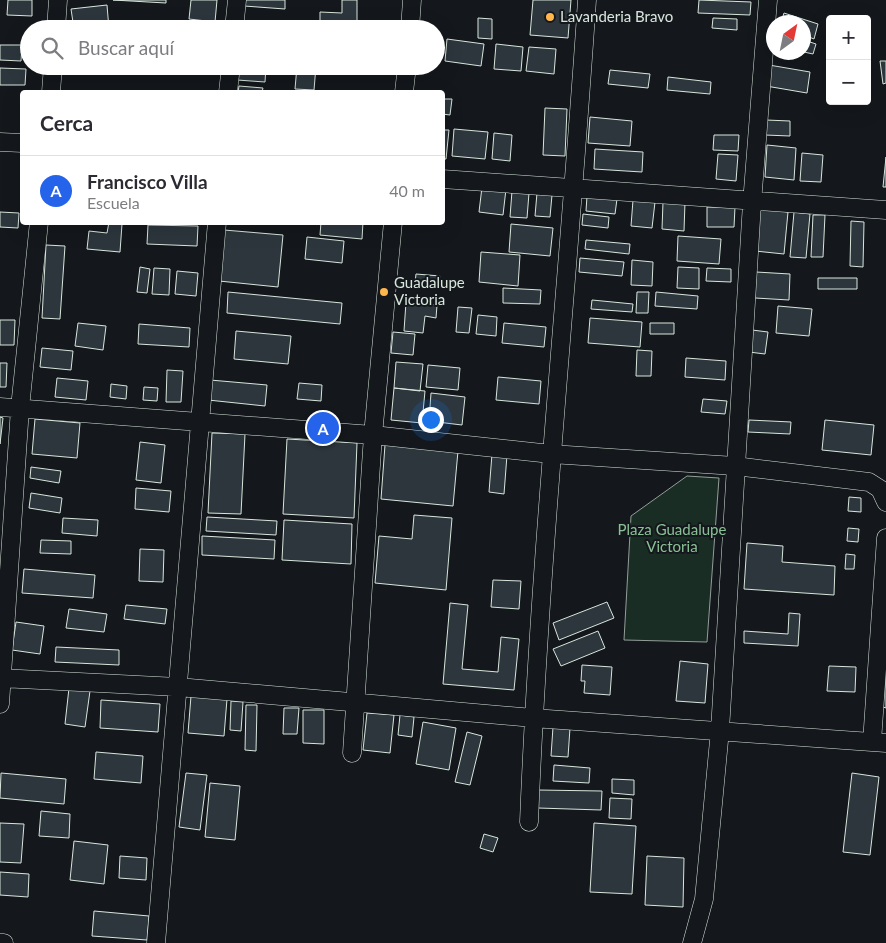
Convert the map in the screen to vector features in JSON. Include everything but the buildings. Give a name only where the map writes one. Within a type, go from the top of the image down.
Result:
[{"type":"street","points":[[57,20],[58,0]]},
{"type":"street","points":[[235,20],[237,0]]},
{"type":"street","points":[[411,20],[412,0]]},
{"type":"street","points":[[529,822],[533,718],[551,454],[574,188],[587,0]]},
{"type":"street","points":[[692,943],[704,899],[720,730],[752,203],[768,0]]},
{"type":"street","points":[[51,90],[52,75]]},
{"type":"street","points":[[228,90],[230,75]]},
{"type":"street","points":[[404,90],[406,75]]},
{"type":"street","points":[[0,142],[20,143]]},
{"type":"street","points":[[445,180],[574,188],[752,203],[886,210]]},
{"type":"street","points":[[0,704],[20,408],[39,225]]},
{"type":"street","points":[[156,943],[217,225]]},
{"type":"street","points":[[352,753],[373,436],[393,225]]},
{"type":"street","points":[[0,407],[373,436],[551,454],[735,466],[869,482],[880,489],[886,502]]},
{"type":"street","points":[[1,678],[178,687],[533,718],[720,730],[879,743],[886,538]]},
{"type":"green space","name":"Plaza Guadalupe Victoria","points":[[687,476],[719,478],[707,642],[624,640],[631,516]]},
{"type":"place","name":"Lavanderia Bravo","points":[[550,17]]},
{"type":"place","name":"Guadalupe Victoria","points":[[384,292]]},
{"type":"place","name":"Francisco Villa","points":[[323,428]]}]
